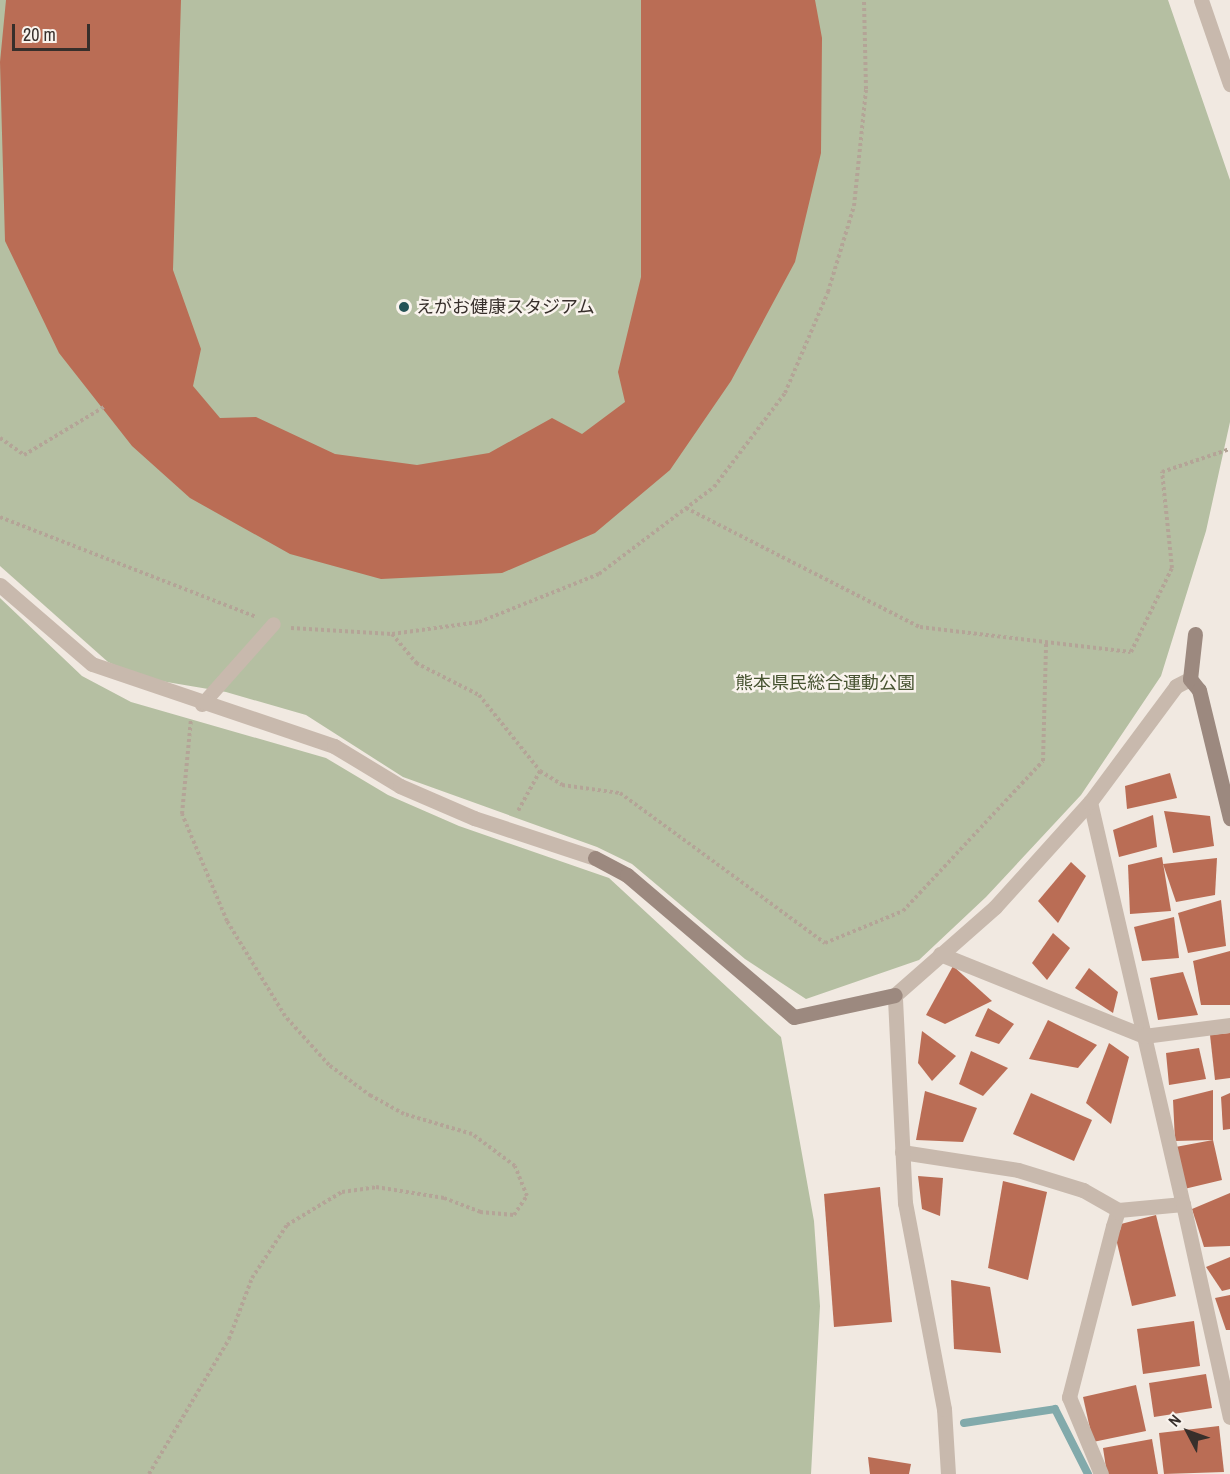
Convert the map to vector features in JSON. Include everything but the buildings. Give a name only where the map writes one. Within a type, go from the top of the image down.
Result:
[{"type":"street","points":[[1203,0],[1230,84]]},
{"type":"street","points":[[0,585],[92,664],[202,705],[334,746],[400,786],[508,830],[595,858],[627,874],[794,1017],[895,995],[994,906],[1090,802],[1176,686],[1190,680]]},
{"type":"street","points":[[1195,634],[1190,680],[1199,690],[1230,818]]},
{"type":"street","points":[[1090,802],[1230,1417]]},
{"type":"street","points":[[940,954],[1144,1036],[1230,1025]]},
{"type":"street","points":[[895,995],[905,1203],[944,1409],[948,1474]]},
{"type":"street","points":[[902,1152],[1018,1170],[1083,1190],[1118,1210],[1183,1204]]},
{"type":"street","points":[[1101,1474],[1069,1397],[1118,1210]]},
{"type":"lane","points":[[202,705],[274,624]]},
{"type":"path","points":[[0,517],[274,624],[303,631],[392,634],[479,622],[599,574],[714,487],[785,393],[828,292],[854,206],[866,89],[864,0]]},
{"type":"path","points":[[0,438],[24,455],[104,407]]},
{"type":"path","points":[[686,508],[920,627],[1046,644],[1131,652],[1172,568],[1162,472],[1230,449]]},
{"type":"path","points":[[392,634],[416,663],[479,695],[540,771],[561,785],[620,793],[825,943],[903,911],[1043,761],[1046,644]]},
{"type":"path","points":[[149,1474],[230,1339],[252,1278],[287,1225],[342,1192],[376,1187],[444,1198],[480,1212],[514,1215],[527,1196],[515,1166],[472,1134],[404,1114],[371,1096],[329,1065],[285,1016],[227,921],[182,814],[191,716]]},
{"type":"path","points":[[508,830],[540,771]]},
{"type":"green space","name":"熊本県民総合運動公園","points":[[0,0],[1168,0],[1230,180],[1230,422],[1206,531],[1161,676],[1081,795],[986,897],[919,960],[806,999],[745,959],[632,864],[597,847],[403,777],[306,715],[226,692],[143,678],[108,662],[0,566]]},
{"type":"green space","points":[[0,598],[82,676],[131,702],[326,758],[388,795],[459,826],[609,878],[781,1037],[814,1221],[820,1306],[811,1474],[0,1474]]},
{"type":"waterway","points":[[964,1423],[1055,1409],[1088,1474]]},
{"type":"place","name":"えがお健康スタジアム","points":[[404,307]]}]
